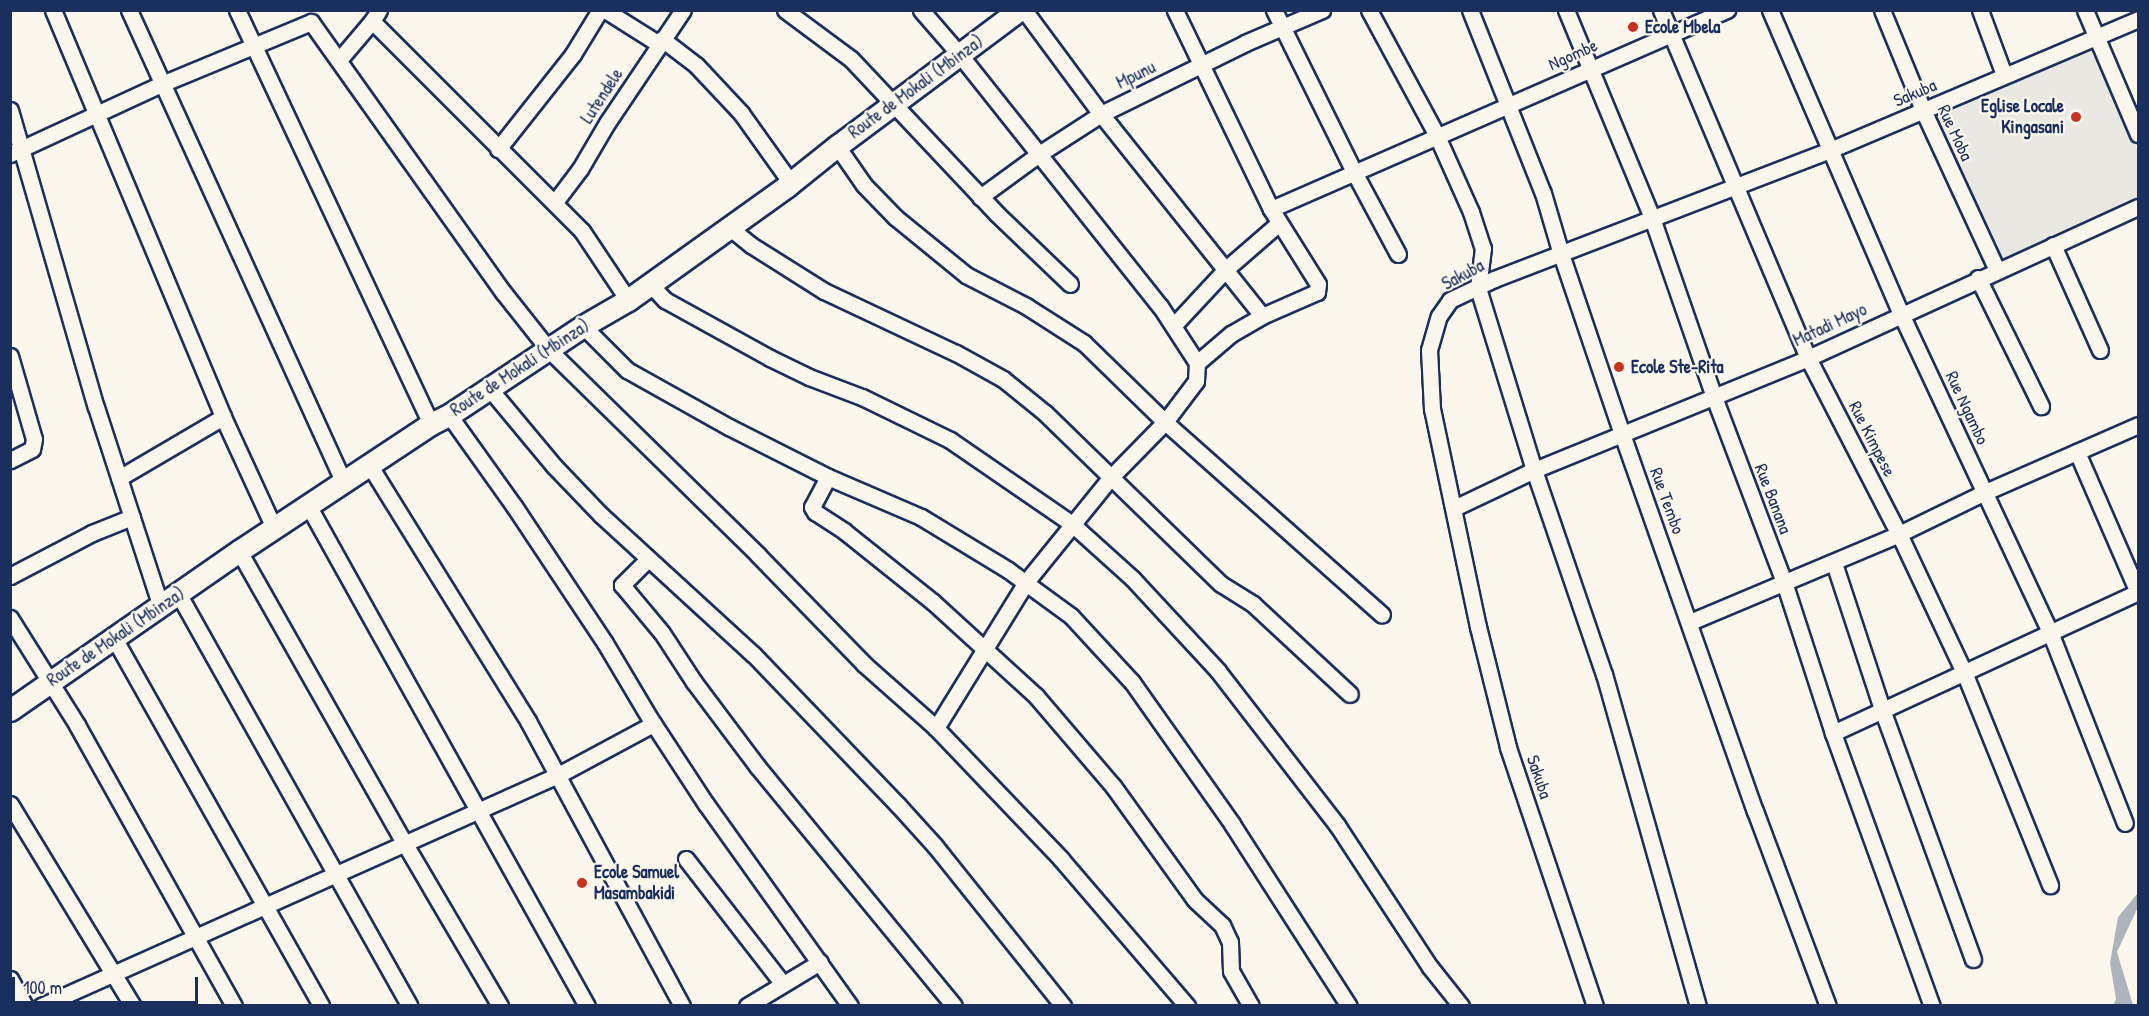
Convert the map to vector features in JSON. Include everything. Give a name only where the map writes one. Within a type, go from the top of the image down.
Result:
[{"type":"street","points":[[53,10],[223,417],[275,530]]},
{"type":"street","points":[[129,10],[164,82],[344,483]]},
{"type":"street","points":[[237,10],[252,45],[440,419],[598,633],[653,724],[706,804],[850,1005]]},
{"type":"street","points":[[498,149],[573,54],[602,10],[696,64],[735,106],[791,183]]},
{"type":"street","name":"Lutendele","points":[[555,202],[580,169],[683,10]]},
{"type":"street","points":[[785,10],[851,59],[980,196],[1070,284]]},
{"type":"street","points":[[921,10],[960,55],[1174,325],[1197,363],[1196,381],[1165,422],[1111,477],[1026,582],[986,651],[936,728]]},
{"type":"street","points":[[1175,10],[1200,66],[1275,216],[1318,289],[1317,292],[1262,316],[1231,334],[1197,363]]},
{"type":"street","points":[[1274,10],[1354,172],[1398,254]]},
{"type":"street","name":"Mpunu","points":[[980,196],[1101,114],[1322,10]]},
{"type":"street","points":[[1368,10],[1437,136],[1471,212],[1483,248],[1478,288],[1534,470],[1604,674],[1671,918],[1698,1005]]},
{"type":"street","name":"Rue Tembo","points":[[1470,10],[1543,193],[1561,254],[1622,434],[1755,810],[1828,1005]]},
{"type":"street","name":"Rue Banana","points":[[1566,10],[1652,218],[1714,397],[1784,582],[1833,733],[1932,1005]]},
{"type":"street","name":"Rue Kimpese","points":[[1661,10],[1808,358],[1899,534],[1964,672],[2050,885]]},
{"type":"street","name":"Ngombe","points":[[1174,325],[1275,216],[1354,172],[1726,10]]},
{"type":"street","name":"Rue Ngambo","points":[[1770,10],[1901,314],[2050,632],[2125,823]]},
{"type":"street","name":"Rue Moba","points":[[1882,10],[1923,111],[1997,270]]},
{"type":"street","points":[[1980,10],[2004,75]]},
{"type":"street","points":[[2085,10],[2139,135]]},
{"type":"street","points":[[1017,11],[1227,269],[1262,316]]},
{"type":"street","name":"Route de Mokali (Mbinza)","points":[[10,710],[51,679],[179,595],[239,551],[275,530],[583,326],[628,300],[791,183],[1017,11]]},
{"type":"street","points":[[339,60],[376,16],[498,149],[555,202],[582,231],[628,300]]},
{"type":"street","name":"Sakuba","points":[[1595,1005],[1508,747],[1478,627],[1432,409],[1429,350],[1434,324],[1448,302],[1478,288],[1830,150],[2139,19]]},
{"type":"street","points":[[15,152],[164,82],[309,21],[314,23],[503,292],[549,350],[674,471],[864,664],[936,728],[1054,851],[1186,1005]]},
{"type":"street","points":[[10,110],[15,152],[161,607]]},
{"type":"street","points":[[837,146],[864,185],[895,217],[966,275],[1026,306],[1084,343],[1165,422],[1382,615]]},
{"type":"street","name":"Matadi Mayo","points":[[1454,508],[1534,470],[1808,358],[1978,278],[2139,207]]},
{"type":"street","points":[[730,228],[752,245],[824,291],[956,353],[1003,379],[1045,413],[1221,584],[1253,604],[1350,694]]},
{"type":"street","points":[[2053,245],[2100,350]]},
{"type":"street","points":[[1978,278],[2041,406]]},
{"type":"street","points":[[650,284],[665,300],[770,358],[809,377],[862,397],[950,440],[1072,524],[1132,578],[1218,671],[1337,825],[1430,967],[1461,1005]]},
{"type":"street","points":[[583,326],[627,370],[729,427],[828,477],[921,517],[1026,582],[1071,616],[1132,682],[1232,824],[1349,1005]]},
{"type":"street","points":[[10,460],[32,448],[34,439],[12,363]]},
{"type":"street","points":[[489,388],[554,466],[648,559],[754,655],[898,805],[935,846],[1063,1005]]},
{"type":"street","points":[[119,478],[223,417]]},
{"type":"street","points":[[1690,622],[1834,563],[1985,492],[2139,425]]},
{"type":"street","points":[[1833,733],[1883,712],[2138,592],[2077,452]]},
{"type":"street","points":[[370,466],[482,644],[558,775],[682,1005]]},
{"type":"street","points":[[828,477],[812,507],[815,512],[844,531],[933,602],[1036,696],[1113,786],[1195,900],[1222,925],[1230,942],[1231,971],[1251,1005]]},
{"type":"street","points":[[309,507],[479,810],[509,869],[587,1005]]},
{"type":"street","points":[[10,576],[92,533],[132,518]]},
{"type":"street","points":[[239,551],[405,844],[500,1005]]},
{"type":"street","points":[[648,559],[622,585],[662,633],[694,682],[757,766],[954,1005]]},
{"type":"street","points":[[1834,563],[1883,712],[1973,959]]},
{"type":"street","points":[[179,595],[410,1005]]},
{"type":"street","points":[[10,618],[51,679],[234,1005]]},
{"type":"street","points":[[114,638],[321,1005]]},
{"type":"street","points":[[41,1005],[558,775],[653,724]]},
{"type":"street","points":[[10,804],[133,1005]]},
{"type":"street","points":[[686,859],[783,984]]},
{"type":"street","points":[[747,1005],[765,1001],[783,984],[820,962]]},
{"type":"street","points":[[10,979],[25,1005]]},
{"type":"shaded area","points":[[2093,42],[2138,152],[2138,198],[1996,262],[1930,111]]},
{"type":"shaded area","points":[[2138,893],[2138,907],[2117,952],[2133,1005],[2113,1005],[2116,999],[2110,963],[2118,917]]},
{"type":"place","name":"Ecole Mbela","points":[[1633,27]]},
{"type":"place","name":"Eglise Locale Kingasani","points":[[2076,117]]},
{"type":"place","name":"Ecole Ste-Rita","points":[[1619,367]]},
{"type":"place","name":"Ecole Samuel Masambakidi","points":[[582,883]]}]
